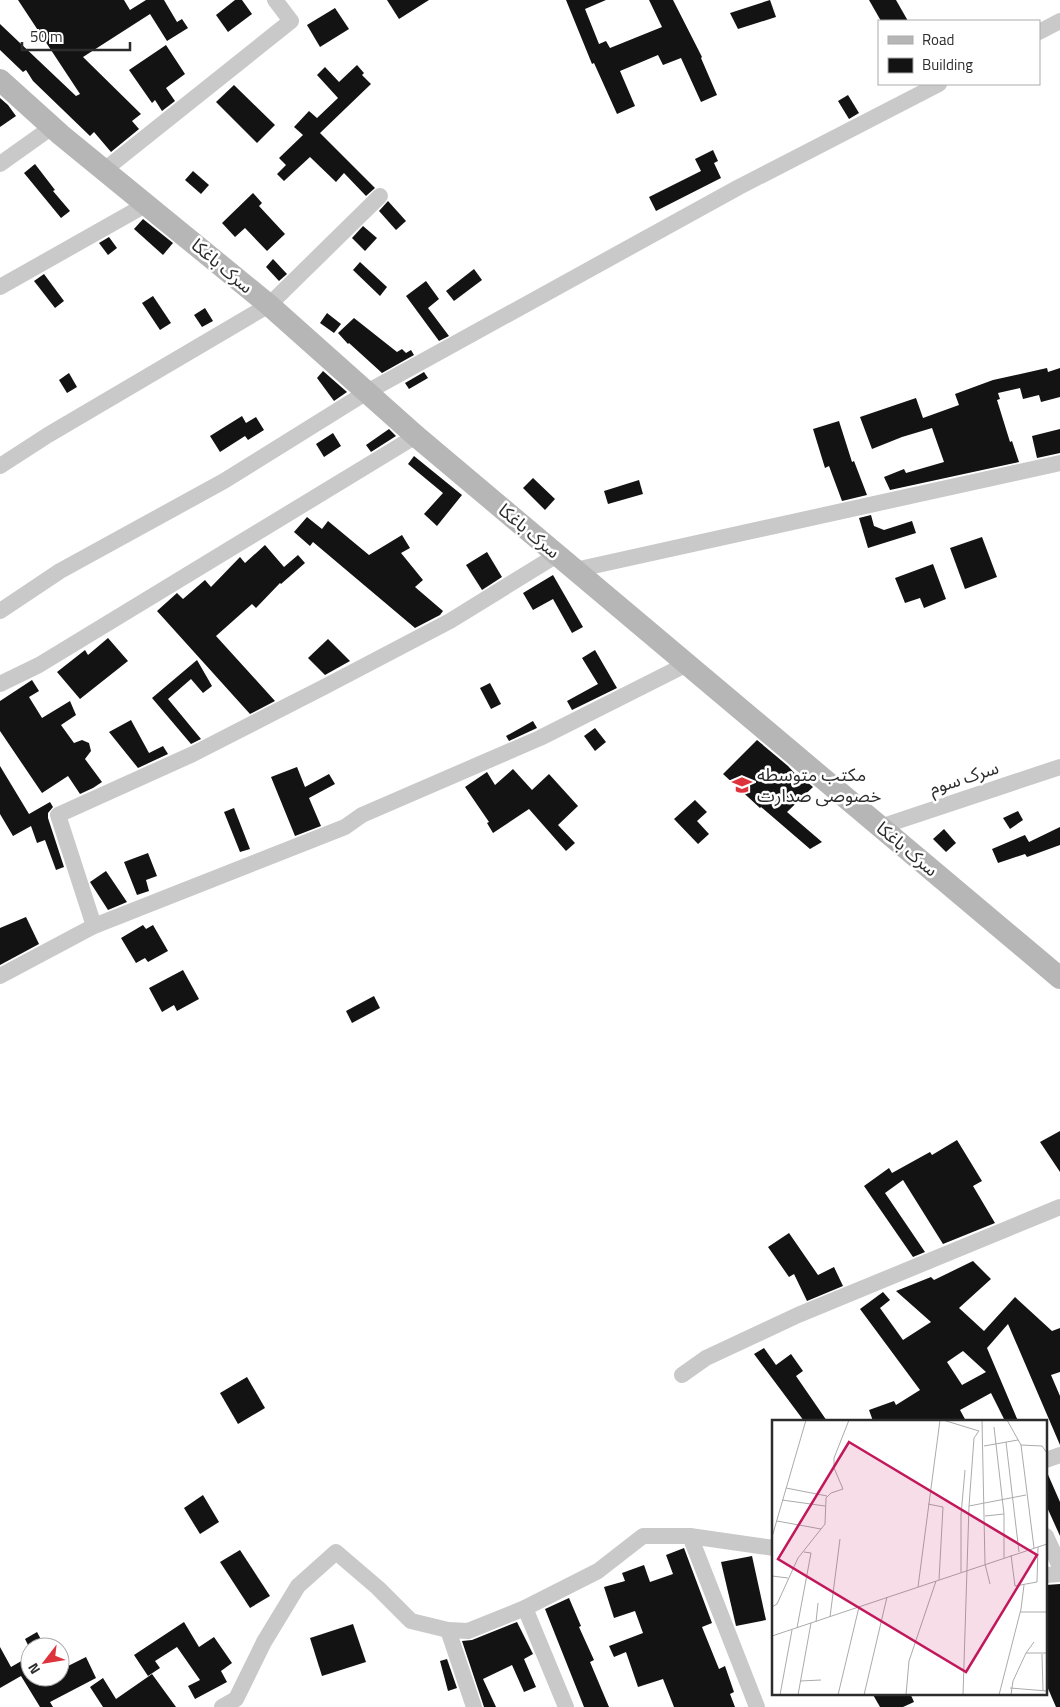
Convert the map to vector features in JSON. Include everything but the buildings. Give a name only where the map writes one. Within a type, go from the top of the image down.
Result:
[{"type":"street","points":[[103,171],[291,20],[275,0]]},
{"type":"street","points":[[1040,31],[1060,21]]},
{"type":"street","name":"سرک باغکا","points":[[0,80],[103,171],[147,204],[269,306],[416,436],[1059,976]]},
{"type":"street","points":[[0,611],[60,571],[224,481],[367,392],[739,187],[937,85]]},
{"type":"street","points":[[0,164],[52,127]]},
{"type":"street","points":[[0,466],[48,435],[269,306],[380,196]]},
{"type":"street","points":[[0,287],[147,204]]},
{"type":"street","points":[[0,684],[39,665],[416,436]]},
{"type":"street","points":[[575,570],[1060,463]]},
{"type":"street","points":[[94,926],[58,815],[193,754],[326,686],[450,621],[558,555]]},
{"type":"street","points":[[0,976],[94,926],[345,827],[362,815],[540,738],[687,664]]},
{"type":"street","name":"سرک سوم","points":[[880,827],[1060,767]]},
{"type":"street","points":[[682,1375],[706,1358],[798,1315],[1060,1206]]},
{"type":"street","points":[[1048,1459],[1060,1455]]},
{"type":"street","points":[[222,1707],[236,1699],[264,1642],[298,1586],[336,1552],[378,1588],[411,1621],[448,1630],[468,1631],[525,1608],[598,1571],[643,1536],[690,1536],[772,1548]]},
{"type":"street","points":[[690,1536],[756,1707]]},
{"type":"street","points":[[1048,1540],[1060,1567]]},
{"type":"street","points":[[525,1608],[566,1707]]},
{"type":"street","points":[[448,1630],[474,1707]]},
{"type":"place","name":"مکتب متوسطه خصوصی صدارت","points":[[742,785]]}]
